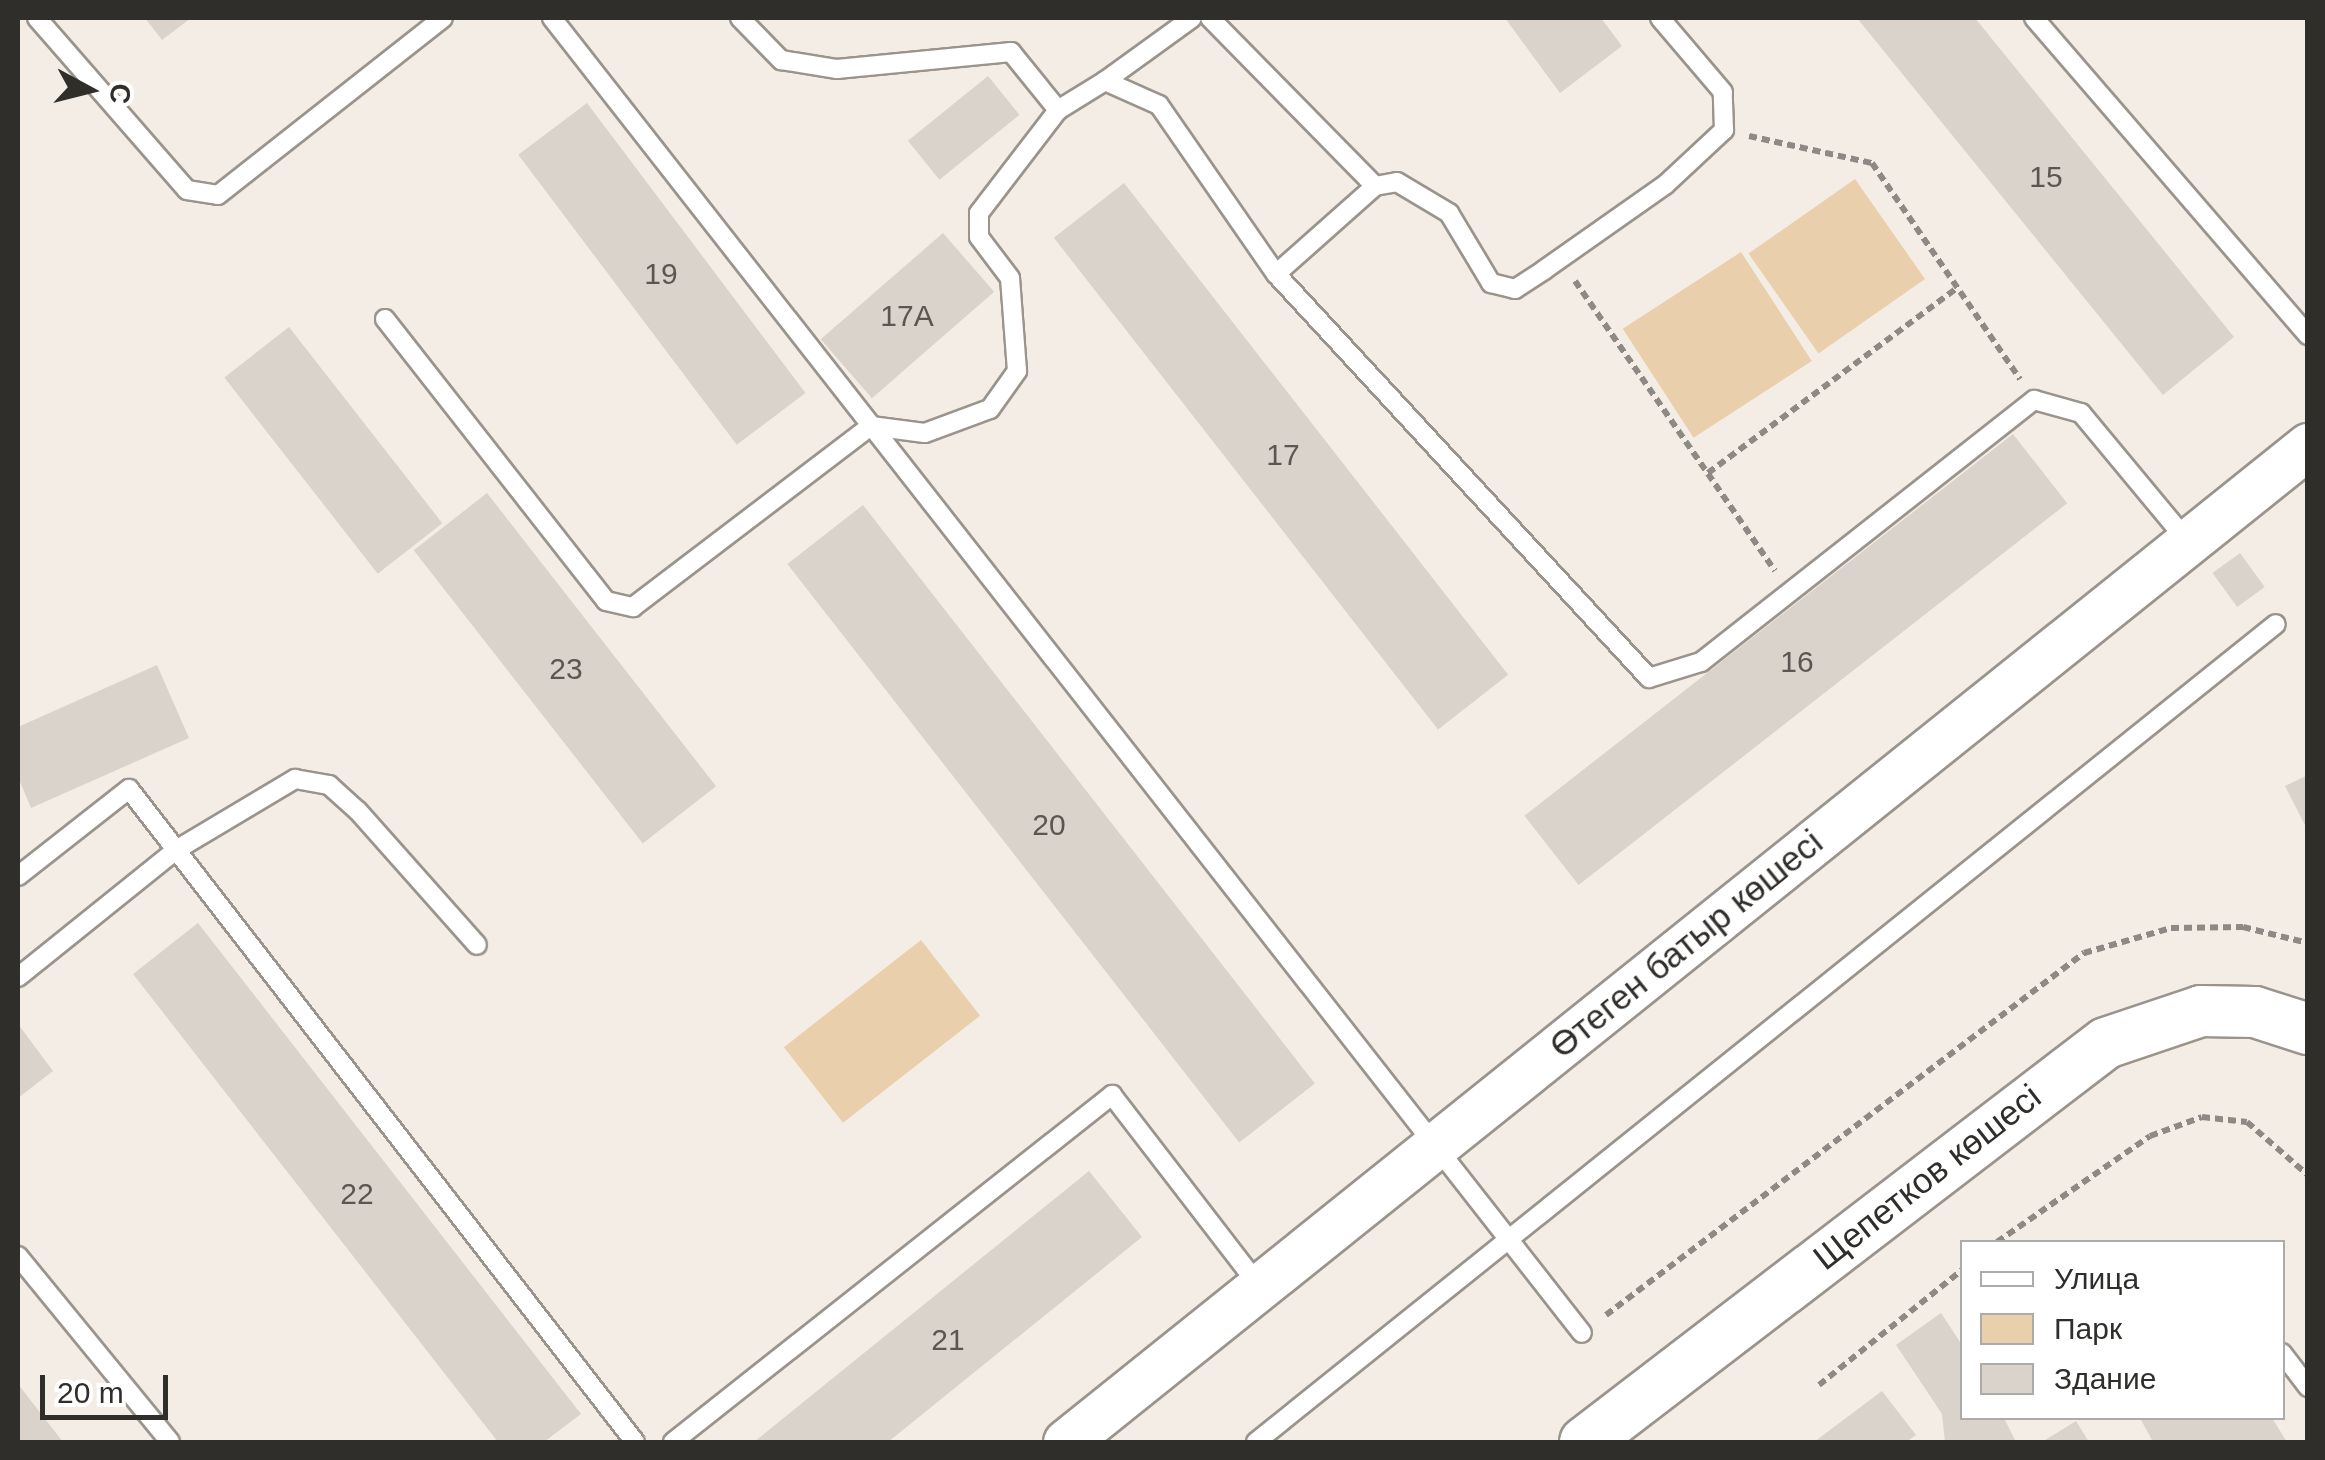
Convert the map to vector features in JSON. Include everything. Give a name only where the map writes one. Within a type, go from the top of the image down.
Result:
[{"type":"main road","name":"Щепетков көшесі","points":[[1585,1442],[2106,1043],[2201,1011],[2255,1012],[2308,1029]]},
{"type":"street","name":"Өтеген батыр көшесі","points":[[1066,1442],[2308,446]]},
{"type":"lane","points":[[37,18],[187,190],[218,196],[444,18]]},
{"type":"lane","points":[[552,18],[1582,1333]]},
{"type":"lane","points":[[740,18],[781,60],[837,69],[1010,52],[1058,110]]},
{"type":"lane","points":[[385,318],[618,607],[633,607],[871,426],[926,433],[990,410],[1017,371],[1010,278],[979,237],[979,213],[1058,110],[1192,18]]},
{"type":"lane","points":[[1210,18],[1375,186],[1422,190],[1449,213],[1491,283],[1515,289],[1560,260],[1724,130],[1723,92],[1660,18]]},
{"type":"lane","points":[[2034,18],[2308,334]]},
{"type":"lane","points":[[1105,81],[1158,105],[1276,274],[1649,678],[1701,662],[2034,400],[2081,413],[2188,542]]},
{"type":"lane","points":[[1276,274],[1375,186]]},
{"type":"lane","points":[[1256,1442],[2276,624]]},
{"type":"lane","points":[[18,977],[176,850],[295,780],[329,785],[477,946]]},
{"type":"lane","points":[[18,876],[128,788],[635,1442]]},
{"type":"lane","points":[[673,1442],[1112,1094],[1259,1286]]},
{"type":"lane","points":[[18,1256],[170,1442]]},
{"type":"lane","points":[[2285,1357],[2308,1387]]},
{"type":"path","points":[[1724,130],[1872,163],[2034,400]]},
{"type":"path","points":[[1560,260],[1788,590]]},
{"type":"path","points":[[1708,473],[1958,288]]},
{"type":"path","points":[[1582,1333],[2084,953],[2171,928],[2243,927],[2308,943]]},
{"type":"path","points":[[2000,1240],[2150,1136],[2202,1117],[2247,1122],[2308,1175]]},
{"type":"path","points":[[1818,1384],[1960,1272]]},
{"type":"green space","points":[[1855,179],[1925,279],[1818,354],[1749,254]]},
{"type":"green space","points":[[1741,252],[1812,361],[1694,438],[1623,329]]},
{"type":"green space","points":[[921,940],[980,1016],[843,1123],[784,1047]]},
{"type":"building","points":[[145,18],[191,18],[162,40]]},
{"type":"building","points":[[1505,18],[1601,18],[1622,46],[1560,93]]},
{"type":"building","points":[[1857,18],[1975,18],[2234,337],[2163,395]]},
{"type":"building","points":[[988,76],[1019,115],[939,180],[908,141]]},
{"type":"building","points":[[587,103],[805,393],[737,445],[518,155]]},
{"type":"building","points":[[1124,183],[1508,675],[1438,730],[1054,238]]},
{"type":"building","points":[[943,233],[994,292],[872,398],[821,339]]},
{"type":"building","points":[[289,327],[442,523],[378,574],[224,377]]},
{"type":"building","points":[[2013,434],[2067,503],[1579,885],[1524,816]]},
{"type":"building","points":[[487,493],[716,786],[643,843],[414,550]]},
{"type":"building","points":[[863,505],[1315,1083],[1239,1143],[787,564]]},
{"type":"building","points":[[2240,553],[2265,587],[2237,607],[2212,573]]},
{"type":"building","points":[[157,665],[189,738],[31,808],[18,777],[18,727]]},
{"type":"building","points":[[2308,775],[2308,831],[2285,786]]},
{"type":"building","points":[[198,923],[581,1414],[544,1442],[498,1442],[133,974]]},
{"type":"building","points":[[18,1024],[53,1071],[18,1098]]},
{"type":"building","points":[[1089,1171],[1142,1237],[888,1442],[754,1442]]},
{"type":"building","points":[[1941,1313],[1960,1342],[1960,1420],[2005,1420],[2016,1442],[1945,1442],[1942,1414],[1896,1345]]},
{"type":"building","points":[[18,1384],[63,1442],[18,1442]]},
{"type":"building","points":[[1882,1391],[1916,1435],[1906,1442],[1814,1442]]},
{"type":"building","points":[[2141,1420],[2273,1420],[2287,1442],[2153,1442]]},
{"type":"building","points":[[2076,1421],[2089,1442],[2042,1442]]}]
